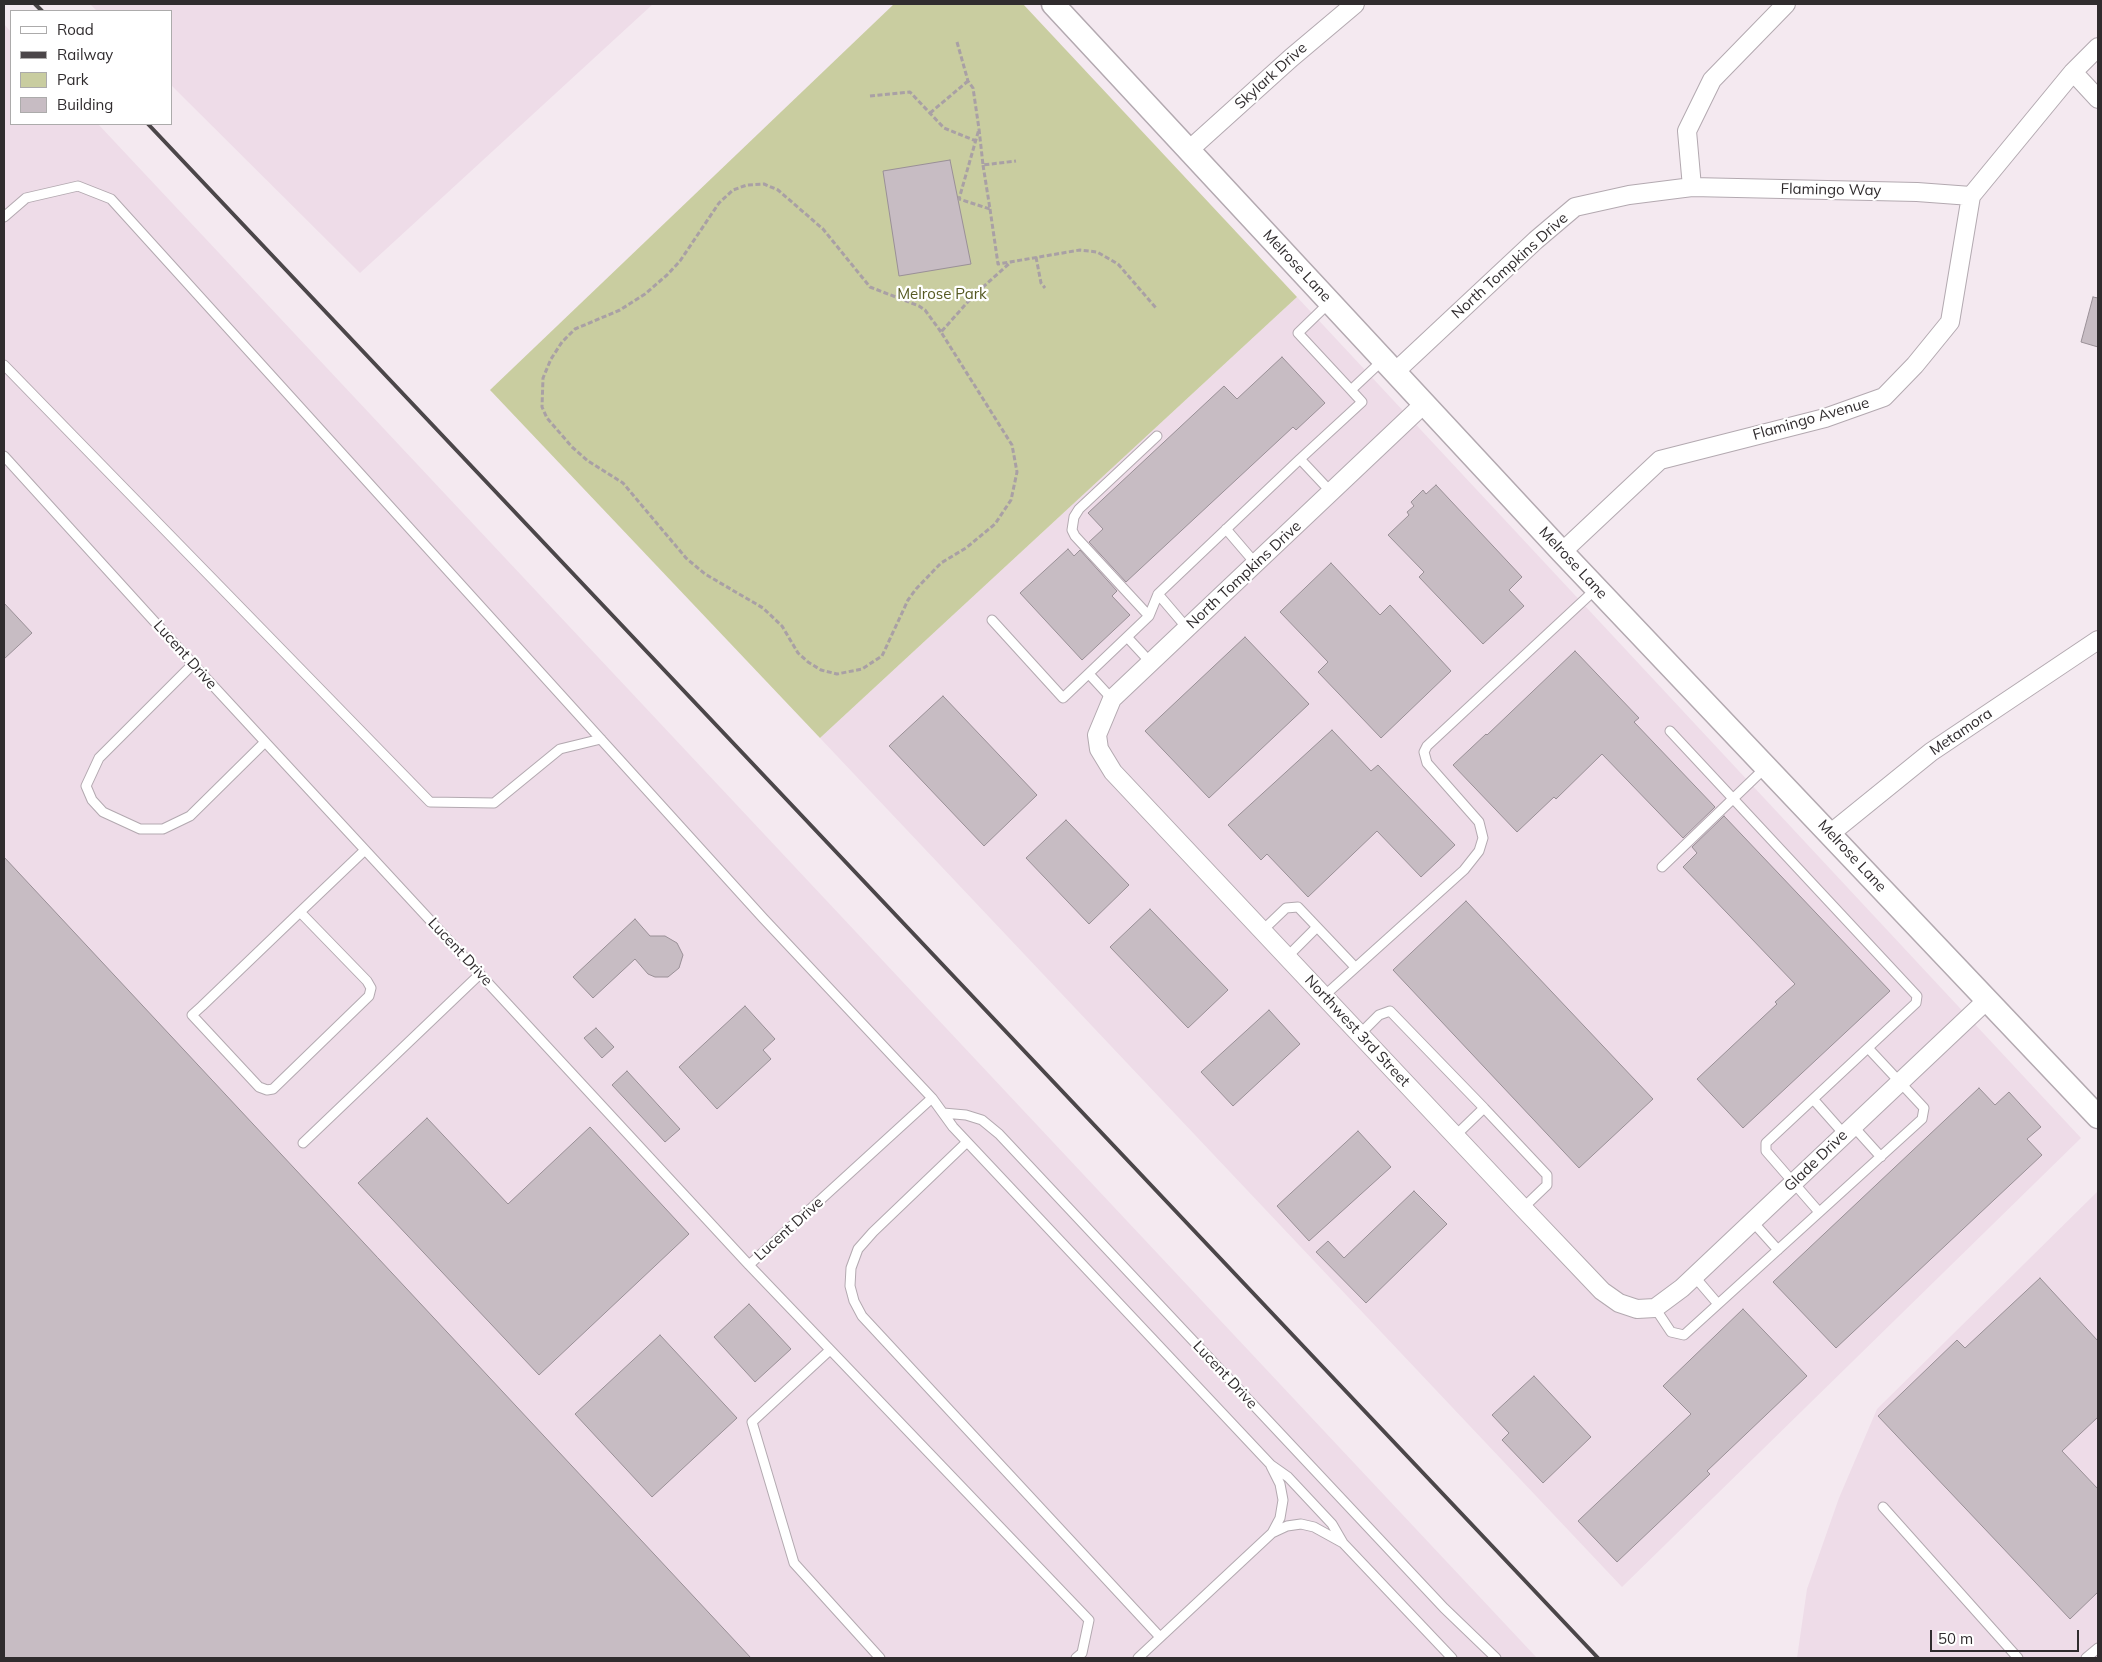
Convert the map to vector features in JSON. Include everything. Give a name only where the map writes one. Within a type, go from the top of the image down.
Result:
[{"type":"street","name":"Melrose Lane","points":[[1053,4],[1562,552],[1831,833],[2098,1117]]},
{"type":"street","name":"Skylark Drive","points":[[1189,150],[1291,58],[1355,4]]},
{"type":"street","points":[[1692,187],[1687,131],[1712,80],[1786,4]]},
{"type":"street","name":"Flamingo Avenue","points":[[1562,552],[1660,460],[1825,418],[1884,397],[1915,365],[1950,322],[1971,196],[2073,72],[2098,47]]},
{"type":"street","points":[[2073,72],[2098,99]]},
{"type":"street","name":"Flamingo Way","points":[[1692,187],[1917,192],[1971,196]]},
{"type":"street","name":"North Tompkins Drive","points":[[1390,365],[1575,207],[1629,195],[1692,187]]},
{"type":"street","name":"North Tompkins Drive","points":[[1097,735],[1112,699],[1425,403]]},
{"type":"street","name":"Metamora","points":[[1831,833],[1932,752],[2098,640]]},
{"type":"street","name":"Northwest 3rd Street","points":[[1097,735],[1100,749],[1113,772],[1602,1291],[1619,1303],[1637,1309],[1655,1308]]},
{"type":"street","name":"Glade Drive","points":[[1655,1308],[1694,1276],[1987,1000]]},
{"type":"lane","points":[[4,217],[26,198],[78,186],[111,199],[763,918],[932,1098],[967,1142],[1271,1465],[1288,1477],[1332,1524],[1343,1543],[1452,1658]]},
{"type":"lane","points":[[992,620],[1063,698],[1149,616],[1158,594],[1362,402],[1298,333],[1330,302]]},
{"type":"lane","points":[[4,365],[430,802],[494,803],[560,749],[601,739]]},
{"type":"lane","points":[[1351,390],[1390,365]]},
{"type":"lane","points":[[1149,616],[1075,536],[1072,530],[1074,517],[1079,509],[1157,436]]},
{"type":"lane","name":"Lucent Drive","points":[[4,456],[193,664],[749,1265],[932,1098]]},
{"type":"lane","points":[[1300,459],[1331,492]]},
{"type":"lane","points":[[1226,529],[1256,564]]},
{"type":"lane","points":[[1324,996],[1464,870],[1479,851],[1483,838],[1480,822],[1427,763],[1424,752],[1427,746],[1597,588]]},
{"type":"lane","points":[[1158,594],[1187,628]]},
{"type":"lane","points":[[1127,637],[1151,663]]},
{"type":"lane","points":[[193,664],[99,758],[86,786],[92,800],[104,812],[140,829],[163,828],[190,816],[265,742]]},
{"type":"lane","points":[[1088,674],[1112,699]]},
{"type":"lane","points":[[1670,731],[1917,996],[1916,1003],[1766,1144],[1766,1152],[1819,1212]]},
{"type":"lane","points":[[1662,867],[1767,766]]},
{"type":"lane","points":[[300,912],[367,981],[371,988],[369,996],[273,1089],[267,1090],[259,1087],[192,1015],[365,850]]},
{"type":"lane","points":[[1263,930],[1286,908],[1298,907],[1355,968]]},
{"type":"lane","points":[[1287,957],[1317,927]]},
{"type":"lane","points":[[303,1143],[480,974]]},
{"type":"lane","points":[[1360,1034],[1379,1015],[1390,1011],[1547,1175],[1547,1185],[1523,1208]]},
{"type":"lane","points":[[1655,1308],[1671,1332],[1684,1335],[1922,1119],[1924,1108],[1868,1048]]},
{"type":"lane","points":[[1813,1099],[1881,1156]]},
{"type":"lane","points":[[1456,1136],[1484,1108]]},
{"type":"lane","name":"Lucent Drive","points":[[943,1113],[966,1115],[982,1120],[999,1134],[1438,1601],[1496,1658]]},
{"type":"lane","points":[[967,1142],[873,1232],[858,1249],[851,1268],[850,1286],[854,1301],[862,1316],[1160,1637]]},
{"type":"lane","points":[[1752,1221],[1778,1250]]},
{"type":"lane","points":[[749,1265],[1089,1620],[1082,1653],[1076,1658]]},
{"type":"lane","points":[[1694,1276],[1718,1304]]},
{"type":"lane","points":[[830,1350],[752,1422],[794,1563],[880,1658]]},
{"type":"lane","points":[[1271,1465],[1280,1484],[1283,1500],[1280,1518],[1272,1533]]},
{"type":"lane","points":[[1883,1507],[2018,1658]]},
{"type":"lane","points":[[1138,1658],[1272,1533],[1286,1526],[1301,1524],[1314,1527],[1343,1543]]},
{"type":"lane","points":[[2086,1658],[2098,1648]]},
{"type":"path","points":[[957,42],[968,81],[973,88],[998,264],[1089,250],[1106,255],[1118,264],[1156,308]]},
{"type":"path","points":[[930,113],[968,81]]},
{"type":"path","points":[[870,96],[910,92],[944,128],[976,141]]},
{"type":"path","points":[[979,129],[960,199],[990,209]]},
{"type":"path","points":[[983,165],[1016,161]]},
{"type":"path","points":[[764,184],[778,190],[823,229],[870,287],[919,306],[925,310],[941,332],[1012,445],[1017,472],[1015,487],[1011,500],[995,524],[966,548],[941,563],[916,589],[908,600],[882,656],[862,669],[850,672],[837,674],[821,670],[808,662],[798,652],[782,626],[774,617],[749,598],[705,574],[686,558],[623,483],[588,461],[559,434],[547,418],[542,407],[543,378],[551,359],[562,342],[575,329],[620,310],[668,276],[719,203],[733,190],[747,185],[764,184]]},
{"type":"path","points":[[1036,257],[1041,283],[1045,288]]},
{"type":"path","points":[[941,332],[974,295],[1012,262]]},
{"type":"shaded area","points":[[90,4],[653,4],[360,273],[172,86],[172,10],[96,10]]},
{"type":"shaded area","points":[[4,24],[10,31],[10,125],[99,125],[1537,1658],[4,1658]]},
{"type":"shaded area","points":[[1297,297],[2081,1138],[1622,1587],[820,738]]},
{"type":"shaded area","points":[[2098,1191],[2098,1658],[1797,1658],[1807,1589],[1839,1498],[1877,1409]]},
{"type":"green space","name":"Melrose Park","points":[[894,4],[1023,4],[1297,297],[820,738],[490,390]]},
{"type":"building","points":[[950,160],[971,264],[899,276],[883,171]]},
{"type":"building","points":[[2093,297],[2098,298],[2098,347],[2081,342]]},
{"type":"building","points":[[1282,357],[1325,403],[1296,430],[1293,427],[1126,582],[1089,542],[1103,529],[1088,513],[1224,386],[1237,399]]},
{"type":"building","points":[[1436,485],[1522,577],[1509,590],[1524,606],[1483,644],[1419,577],[1424,572],[1388,535],[1409,515],[1407,512],[1414,506],[1411,502],[1423,490],[1426,494]]},
{"type":"building","points":[[1068,549],[1074,556],[1080,550],[1117,591],[1112,596],[1130,615],[1082,660],[1020,593]]},
{"type":"building","points":[[1331,563],[1380,615],[1390,605],[1451,671],[1381,738],[1318,672],[1328,662],[1280,612]]},
{"type":"building","points":[[4,603],[32,633],[4,659]]},
{"type":"building","points":[[1245,637],[1309,704],[1209,798],[1145,731]]},
{"type":"building","points":[[1575,651],[1639,718],[1634,722],[1715,807],[1683,838],[1602,754],[1556,799],[1554,797],[1517,832],[1453,765]]},
{"type":"building","points":[[943,696],[1037,795],[984,846],[889,746]]},
{"type":"building","points":[[1332,730],[1371,771],[1378,765],[1455,845],[1421,877],[1377,831],[1308,897],[1267,854],[1261,860],[1228,825]]},
{"type":"building","points":[[1724,816],[1890,991],[1743,1128],[1697,1079],[1777,1004],[1775,1002],[1795,984],[1683,867],[1697,853],[1692,847]]},
{"type":"building","points":[[1066,820],[1129,885],[1089,924],[1026,858]]},
{"type":"building","points":[[4,857],[751,1658],[4,1658]]},
{"type":"building","points":[[1466,901],[1653,1099],[1579,1168],[1393,970]]},
{"type":"building","points":[[1150,909],[1228,990],[1188,1028],[1110,947]]},
{"type":"building","points":[[635,919],[650,936],[665,936],[677,943],[683,955],[679,968],[668,977],[655,977],[648,974],[635,959],[593,998],[573,977]]},
{"type":"building","points":[[745,1006],[775,1039],[763,1050],[771,1059],[717,1109],[679,1067]]},
{"type":"building","points":[[1269,1010],[1300,1044],[1233,1106],[1201,1072]]},
{"type":"building","points":[[596,1028],[614,1047],[602,1058],[584,1038]]},
{"type":"building","points":[[627,1071],[680,1129],[665,1142],[612,1085]]},
{"type":"building","points":[[1979,1088],[1995,1105],[2009,1092],[2041,1127],[2027,1139],[2042,1155],[1836,1348],[1773,1282]]},
{"type":"building","points":[[427,1118],[508,1204],[590,1127],[689,1234],[539,1375],[358,1183]]},
{"type":"building","points":[[1358,1131],[1391,1167],[1309,1241],[1277,1206]]},
{"type":"building","points":[[1414,1191],[1447,1224],[1366,1303],[1316,1252],[1328,1241],[1344,1258]]},
{"type":"building","points":[[2040,1278],[2098,1341],[2098,1417],[2062,1451],[2098,1489],[2098,1592],[2070,1619],[1878,1416],[1957,1340],[1965,1348]]},
{"type":"building","points":[[749,1304],[791,1349],[755,1382],[714,1337]]},
{"type":"building","points":[[1743,1309],[1807,1376],[1707,1471],[1710,1474],[1617,1562],[1578,1521],[1691,1414],[1663,1386]]},
{"type":"building","points":[[660,1335],[737,1418],[652,1497],[575,1414]]},
{"type":"building","points":[[1534,1376],[1591,1437],[1543,1483],[1502,1440],[1509,1433],[1492,1415]]},
{"type":"railway","points":[[35,4],[41,10]]},
{"type":"railway","points":[[149,125],[1598,1658]]}]
